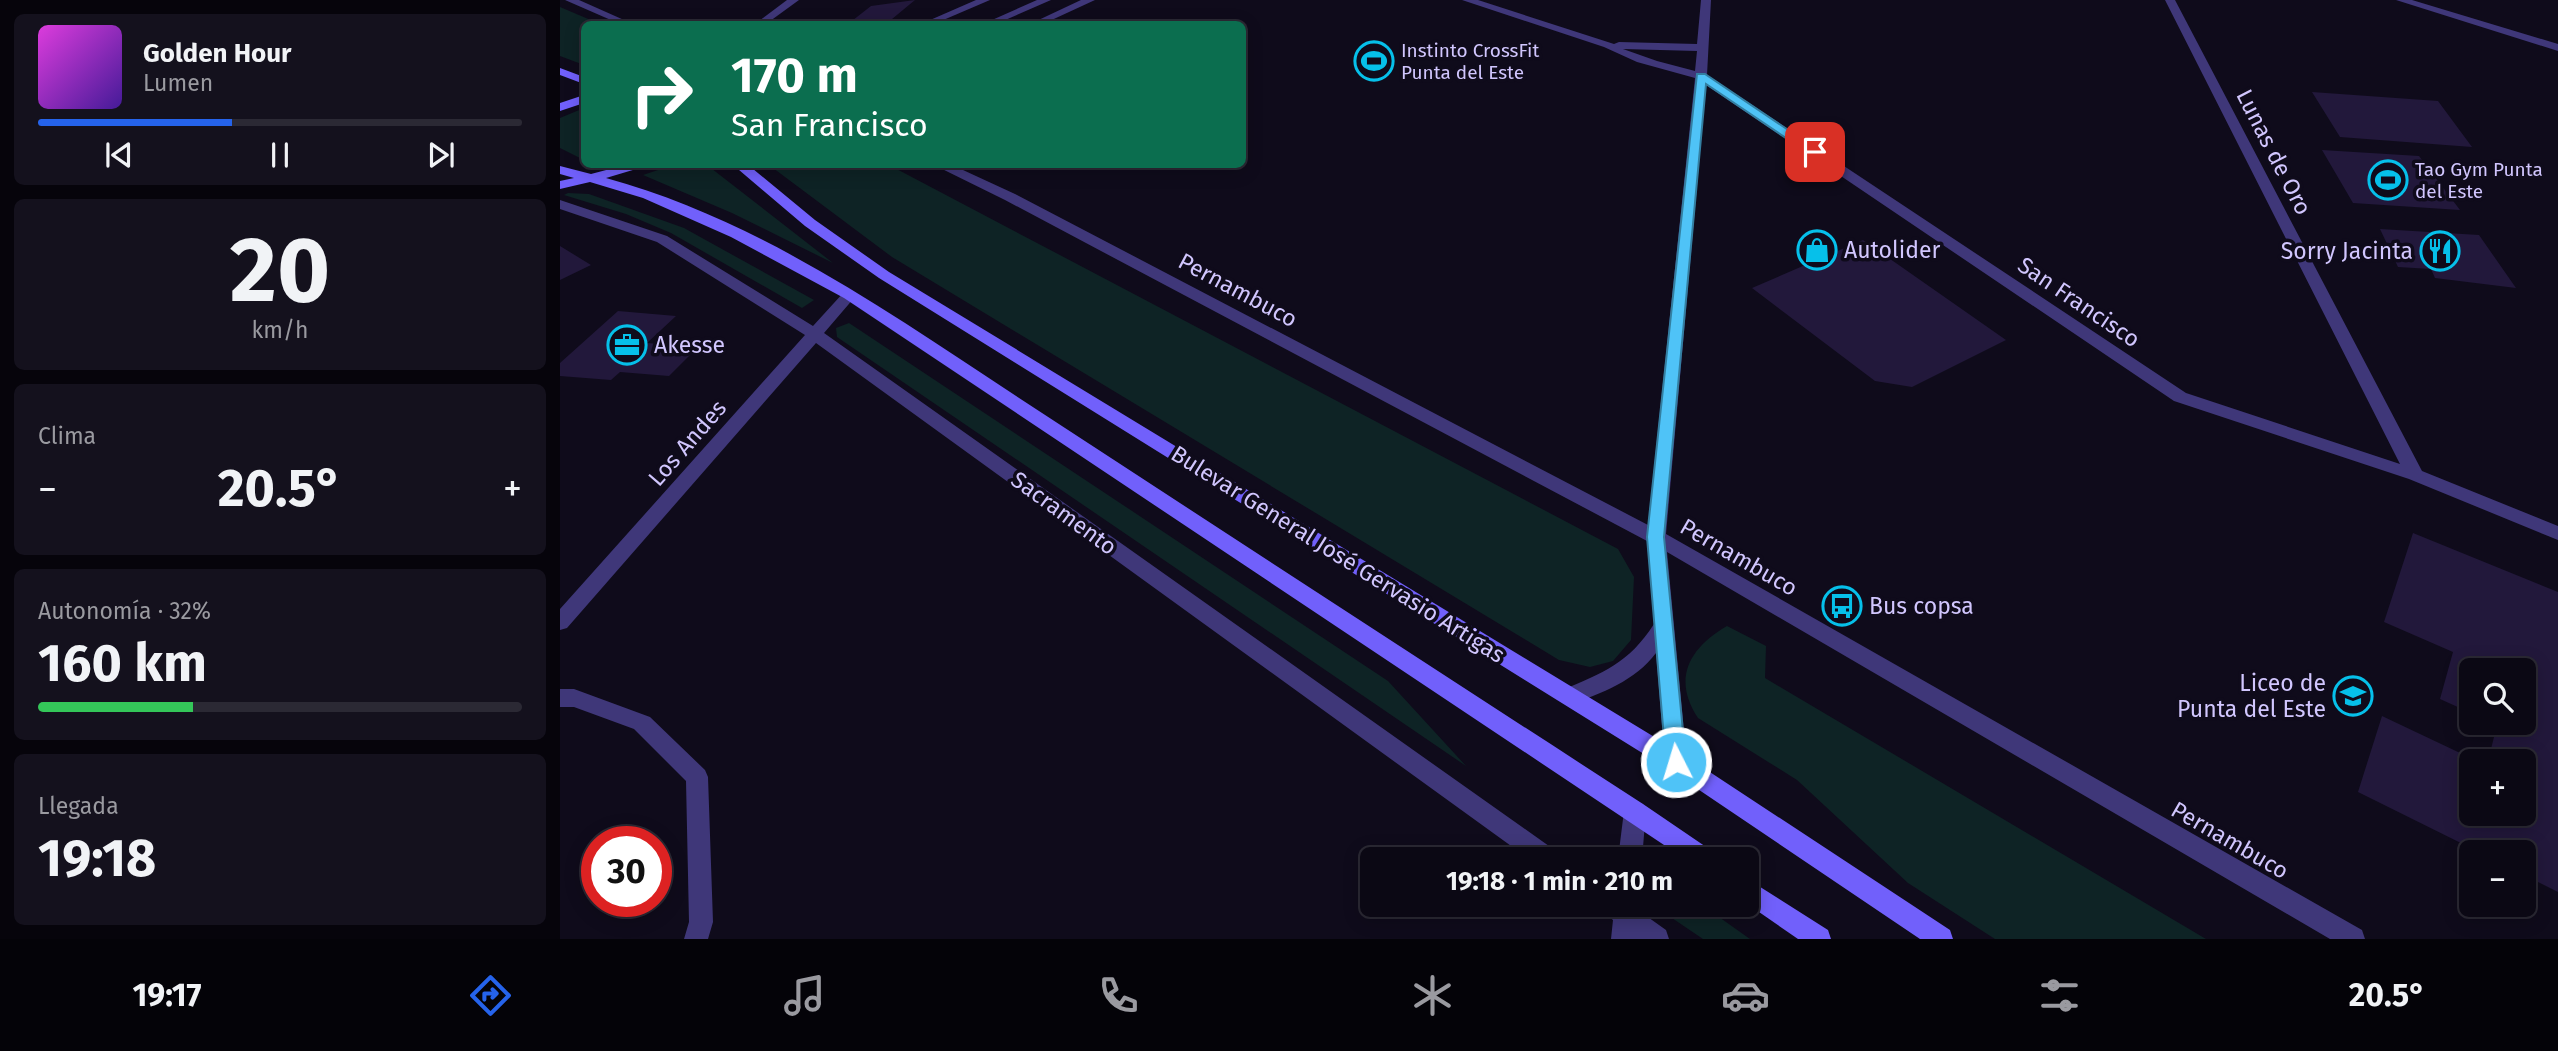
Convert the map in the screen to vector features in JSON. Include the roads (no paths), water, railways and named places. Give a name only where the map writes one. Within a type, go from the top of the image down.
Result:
[{"type":"main road","points":[[560,71],[581,80]]},
{"type":"main road","points":[[560,107],[581,100]]},
{"type":"main road","points":[[560,185],[629,168]]},
{"type":"main road","name":"Bulevar General José Gervasio Artigas","points":[[743,168],[810,223],[884,275],[1676,762],[1941,939]]},
{"type":"main road","name":"Bulevar General José Gervasio Artigas","points":[[560,170],[618,185],[703,218],[759,244],[849,295],[1687,847]]},
{"type":"main road","points":[[1759,898],[1819,939]]},
{"type":"street","points":[[570,0],[621,21]]},
{"type":"street","points":[[764,21],[794,0]]},
{"type":"street","points":[[933,21],[985,0]]},
{"type":"street","points":[[995,21],[1046,0]]},
{"type":"street","points":[[1042,21],[1090,0]]},
{"type":"street","name":"San Francisco","points":[[1467,0],[1608,45],[1623,54],[1701,76],[2180,397],[2415,475],[2558,533]]},
{"type":"street","points":[[1676,762],[1656,537],[1706,0]]},
{"type":"street","name":"Lunas de Oro","points":[[2170,0],[2415,475]]},
{"type":"street","points":[[2401,0],[2558,48]]},
{"type":"street","name":"San Francisco","points":[[1608,45],[1701,48]]},
{"type":"street","name":"Pernambuco","points":[[947,168],[1010,197],[1656,537],[2353,939]]},
{"type":"street","name":"Sacramento","points":[[560,204],[662,239],[814,334],[1531,847]]},
{"type":"street","name":"Los Andes","points":[[560,622],[849,295]]},
{"type":"street","points":[[1569,696],[1627,672],[1648,651],[1663,626]]},
{"type":"street","points":[[560,698],[574,698],[642,723],[697,777],[701,922],[696,939]]},
{"type":"street","points":[[1631,847],[1635,811]]},
{"type":"street","points":[[1622,917],[1623,939]]},
{"type":"street","points":[[1631,917],[1657,939]]},
{"type":"place","name":"Instinto CrossFit Punta del Este","points":[[1374,61]]},
{"type":"place","name":"Tao Gym Punta del Este","points":[[2388,180]]},
{"type":"place","name":"Autolider","points":[[1817,250]]},
{"type":"place","name":"Sorry Jacinta","points":[[2440,251]]},
{"type":"place","name":"Akesse","points":[[627,345]]},
{"type":"place","name":"Bus copsa","points":[[1842,606]]},
{"type":"place","name":"Liceo de Punta del Este","points":[[2353,696]]}]
